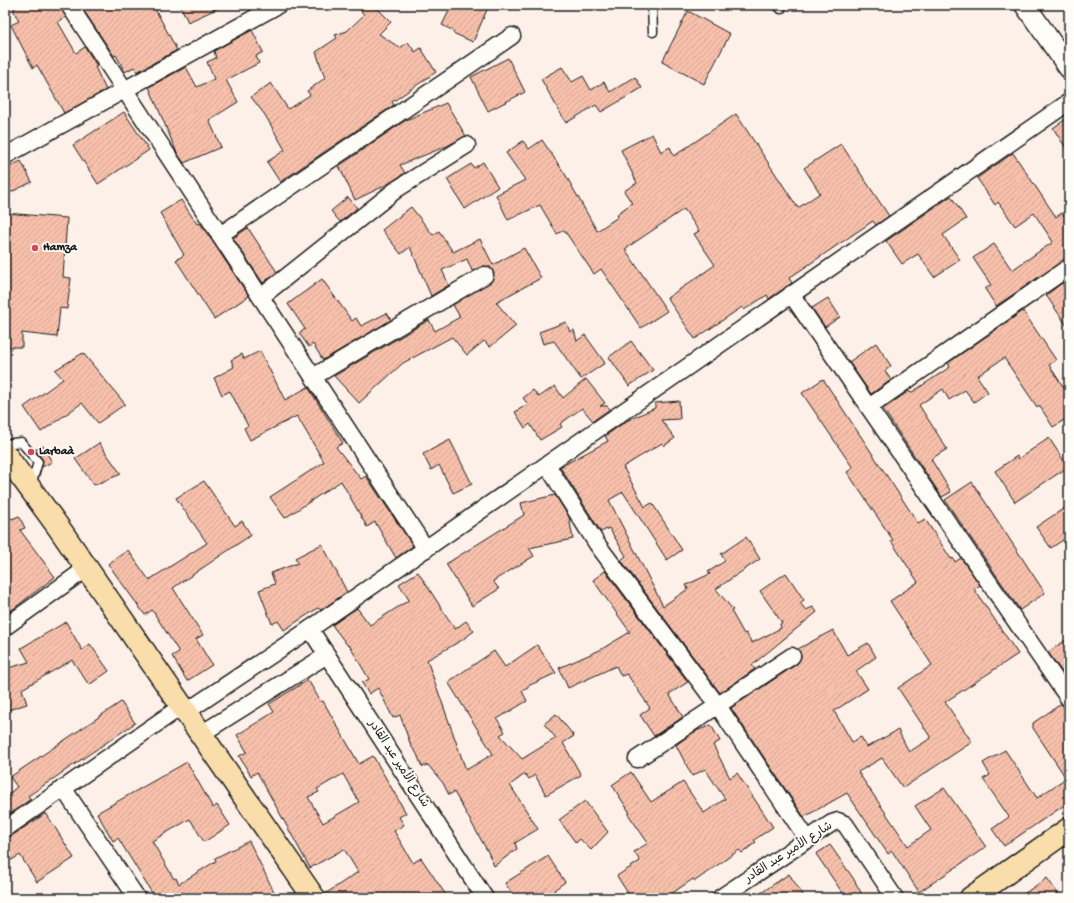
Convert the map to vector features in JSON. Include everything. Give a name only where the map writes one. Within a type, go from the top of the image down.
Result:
[{"type":"main road","points":[[5,454],[87,568],[314,898]]},
{"type":"main road","points":[[971,898],[1069,829]]},
{"type":"street","points":[[69,5],[426,549]]},
{"type":"street","points":[[5,156],[278,5]]},
{"type":"street","points":[[1025,5],[1069,68]]},
{"type":"street","points":[[220,235],[512,36]]},
{"type":"street","points":[[5,829],[63,788],[310,629],[1069,102]]},
{"type":"street","points":[[260,296],[397,189],[468,145]]},
{"type":"street","points":[[869,407],[1069,268]]},
{"type":"street","points":[[313,377],[485,275]]},
{"type":"street","points":[[791,294],[1069,699]]},
{"type":"street","points":[[547,465],[597,544],[718,706],[808,840]]},
{"type":"street","points":[[5,627],[87,568]]},
{"type":"street","name":"شارع الأمير عبد القادر","points":[[310,629],[485,898]]},
{"type":"street","points":[[201,734],[327,655]]},
{"type":"street","points":[[637,759],[792,656]]},
{"type":"street","points":[[63,788],[137,898]]},
{"type":"street","name":"شارع الأمير عبد القادر","points":[[720,898],[832,823],[838,821],[845,824],[895,898]]},
{"type":"lane","points":[[652,5],[653,32]]},
{"type":"lane","points":[[5,444],[21,442],[38,462],[30,488]]},
{"type":"building","points":[[21,5],[60,5],[66,17],[58,22],[76,53],[85,47],[97,66],[95,67],[106,90],[64,113],[37,65],[33,68],[11,25],[19,21],[13,9]]},
{"type":"building","points":[[80,5],[153,5],[177,50],[137,72],[134,67],[125,72],[116,55],[114,56]]},
{"type":"building","points":[[180,5],[225,5],[188,22]]},
{"type":"building","points":[[357,5],[374,5],[391,22],[379,34],[400,48],[408,42],[415,52],[421,48],[436,72],[392,102],[394,105],[280,182],[267,162],[285,150],[265,115],[251,97],[271,83],[288,109],[310,95],[307,91],[325,78],[316,52],[337,38],[335,35],[347,31],[364,15]]},
{"type":"building","points":[[452,5],[489,5],[473,42],[453,33],[454,31],[442,25]]},
{"type":"building","points":[[688,11],[730,34],[704,84],[662,62]]},
{"type":"building","points":[[252,30],[263,52],[256,56],[259,63],[226,80],[238,102],[209,120],[221,147],[184,163],[177,153],[149,87],[186,67],[197,87],[214,79],[207,62],[216,58],[214,51]]},
{"type":"building","points":[[508,58],[525,92],[488,111],[471,77]]},
{"type":"building","points":[[562,67],[572,82],[583,76],[591,90],[604,82],[610,92],[635,77],[642,88],[601,112],[596,105],[566,123],[541,79]]},
{"type":"building","points":[[446,103],[466,136],[447,146],[400,165],[405,173],[388,184],[355,200],[339,166],[406,120]]},
{"type":"building","points":[[124,112],[149,150],[98,184],[73,145]]},
{"type":"building","points":[[736,114],[798,208],[820,193],[804,168],[841,144],[889,216],[876,225],[873,221],[789,278],[792,283],[769,299],[767,295],[744,310],[742,307],[695,339],[667,298],[715,265],[694,234],[699,231],[684,209],[625,249],[667,311],[641,328],[601,269],[594,274],[564,230],[557,234],[540,205],[508,220],[496,195],[525,180],[506,153],[523,141],[529,149],[542,140],[565,174],[597,231],[618,217],[617,214],[632,203],[624,191],[637,183],[621,150],[652,134],[661,152],[670,147],[674,156]]},
{"type":"building","points":[[1069,117],[1069,153],[1053,128]]},
{"type":"building","points":[[1013,153],[1056,217],[1062,213],[1069,223],[1069,257],[996,306],[985,289],[991,285],[973,258],[994,244],[1012,270],[1053,242],[1034,213],[1015,226],[998,202],[995,205],[977,178]]},
{"type":"building","points":[[21,161],[32,182],[5,195],[5,169]]},
{"type":"building","points":[[483,162],[498,187],[465,209],[447,179],[471,164],[474,168]]},
{"type":"building","points":[[951,196],[966,219],[943,235],[960,260],[934,277],[918,254],[902,264],[886,241]]},
{"type":"building","points":[[348,197],[357,208],[340,222],[331,211]]},
{"type":"building","points":[[181,200],[197,224],[200,223],[249,296],[214,319],[176,260],[184,255],[160,213]]},
{"type":"building","points":[[411,207],[433,235],[439,231],[453,252],[480,239],[493,265],[524,248],[541,278],[496,302],[516,326],[490,347],[484,341],[467,355],[452,337],[403,363],[359,403],[334,376],[429,320],[435,331],[460,317],[453,305],[493,279],[493,271],[490,267],[484,266],[472,271],[467,259],[442,270],[449,285],[431,296],[410,247],[401,254],[382,230]]},
{"type":"building","name":"Hamza","points":[[5,213],[67,218],[63,277],[71,278],[67,309],[60,308],[57,337],[22,333],[22,347],[5,347]]},
{"type":"building","points":[[248,228],[277,272],[263,283],[233,238]]},
{"type":"building","points":[[322,279],[352,321],[356,318],[361,326],[387,313],[391,320],[323,360],[313,344],[309,347],[299,333],[305,329],[288,304]]},
{"type":"building","points":[[1062,283],[1069,294],[1069,329],[1046,295]]},
{"type":"building","points":[[828,298],[840,317],[825,327],[812,308]]},
{"type":"building","points":[[1023,311],[1056,360],[1049,365],[1064,388],[1069,385],[1069,417],[1053,427],[1039,405],[1037,407],[1004,358],[977,376],[988,392],[974,402],[965,390],[949,400],[943,389],[919,405],[947,449],[931,459],[951,492],[942,497],[883,409],[909,391],[911,393],[950,367],[948,363]]},
{"type":"building","points":[[566,322],[570,332],[574,330],[577,341],[585,335],[605,363],[581,379],[554,341],[543,344],[539,332]]},
{"type":"building","points":[[631,341],[653,370],[629,386],[609,357]]},
{"type":"building","points":[[876,343],[891,366],[885,371],[891,380],[871,394],[849,362]]},
{"type":"building","points":[[260,351],[285,400],[308,387],[343,443],[336,447],[361,479],[366,476],[413,546],[396,558],[375,522],[367,527],[341,481],[285,518],[270,497],[324,462],[297,416],[250,440],[244,428],[248,426],[230,391],[222,395],[214,378],[234,367],[231,360],[242,354],[244,359]]},
{"type":"building","points":[[83,353],[125,404],[98,423],[82,403],[41,432],[24,407],[63,379],[55,370]]},
{"type":"building","points":[[586,379],[605,403],[600,406],[607,406],[610,409],[593,421],[582,408],[560,424],[562,427],[540,440],[530,424],[525,428],[515,412],[528,404],[523,398],[533,390],[539,397],[555,386],[563,398]]},
{"type":"building","points":[[823,379],[918,523],[925,519],[951,559],[953,558],[955,562],[961,558],[980,585],[974,589],[1018,654],[945,702],[972,742],[903,788],[882,758],[858,772],[908,846],[931,830],[915,806],[944,788],[986,847],[919,892],[892,851],[888,854],[847,793],[804,817],[731,708],[797,664],[801,656],[798,649],[833,630],[847,655],[868,643],[876,657],[856,671],[868,689],[834,711],[852,742],[861,737],[867,747],[898,730],[909,752],[931,738],[898,688],[932,665],[890,601],[918,582],[891,541],[893,540],[847,472],[853,468],[802,393]]},
{"type":"building","points":[[679,401],[680,419],[661,420],[675,438],[664,446],[662,443],[623,467],[645,507],[652,503],[682,550],[667,560],[623,492],[609,500],[663,606],[688,589],[686,585],[710,574],[708,572],[725,561],[721,554],[746,537],[760,559],[716,589],[733,610],[731,611],[744,634],[746,633],[752,643],[781,628],[780,624],[782,623],[760,591],[786,573],[804,600],[800,603],[806,610],[813,607],[817,612],[752,665],[755,669],[720,693],[621,560],[626,556],[609,528],[601,532],[560,467],[608,441],[605,436],[628,420],[655,408],[655,403]]},
{"type":"building","points":[[1049,438],[1068,467],[1015,502],[995,471],[1017,456],[1018,459]]},
{"type":"building","points":[[450,440],[472,484],[453,493],[439,465],[431,470],[423,454]]},
{"type":"building","points":[[99,443],[121,474],[94,485],[75,459]]},
{"type":"building","points":[[43,446],[52,462],[42,467],[43,460],[35,450]]},
{"type":"building","points":[[204,481],[235,526],[242,521],[251,535],[173,588],[203,635],[196,639],[212,665],[187,681],[172,656],[179,652],[152,610],[145,615],[108,564],[128,550],[149,580],[207,543],[176,498]]},
{"type":"building","points":[[972,482],[1045,593],[1020,610],[945,500]]},
{"type":"building","points":[[555,495],[569,517],[573,539],[529,548],[534,556],[493,581],[499,589],[472,606],[446,564],[524,515],[521,503]]},
{"type":"building","points":[[1069,505],[1069,536],[1051,548],[1036,527]]},
{"type":"building","points":[[5,511],[12,519],[19,516],[25,528],[20,530],[55,577],[5,615]]},
{"type":"building","points":[[322,544],[347,592],[321,610],[318,608],[284,630],[278,621],[272,624],[259,590],[275,584],[271,573],[298,563],[295,558]]},
{"type":"building","points":[[605,571],[688,682],[669,694],[683,717],[654,736],[640,715],[650,708],[627,674],[621,676],[616,666],[568,688],[559,668],[600,650],[630,632],[593,580]]},
{"type":"building","points":[[418,572],[455,629],[466,621],[474,631],[462,640],[427,660],[466,770],[493,754],[448,682],[494,651],[505,667],[537,645],[556,673],[528,686],[528,688],[522,691],[527,701],[497,719],[505,732],[500,735],[522,759],[556,738],[544,724],[556,714],[574,736],[563,743],[581,775],[546,795],[535,775],[529,779],[525,774],[510,785],[538,829],[515,843],[517,849],[494,866],[488,852],[454,792],[449,795],[443,783],[428,765],[422,767],[417,754],[411,746],[400,715],[393,718],[378,688],[369,694],[362,683],[369,679],[349,645],[348,646],[332,625],[357,608],[370,625],[409,600],[399,584]]},
{"type":"building","points":[[66,622],[82,650],[90,644],[109,671],[89,685],[72,660],[22,689],[27,704],[5,711],[5,669],[29,662],[21,648]]},
{"type":"building","points":[[1069,638],[1069,682],[1048,652]]},
{"type":"building","points":[[308,680],[321,702],[323,701],[359,764],[373,756],[406,813],[399,817],[404,825],[394,831],[413,863],[421,858],[448,898],[326,898],[325,894],[358,872],[344,849],[310,868],[257,772],[251,776],[239,756],[247,752],[237,735],[274,712],[269,704]],"holes":[[[343,774],[359,802],[323,823],[308,797],[319,792],[317,789]]]},
{"type":"building","points":[[121,702],[135,723],[28,796],[31,799],[5,817],[5,797],[17,787],[10,777]]},
{"type":"building","points":[[1061,704],[1069,708],[1069,802],[1004,846],[992,829],[1009,817],[983,779],[990,775],[983,763],[1005,750],[1037,798],[1066,778],[1033,728],[1033,723]]},
{"type":"building","points":[[711,725],[720,741],[713,745],[730,778],[737,773],[773,827],[754,840],[756,842],[742,853],[739,850],[695,881],[693,879],[665,898],[631,898],[617,876],[640,861],[634,852],[648,843],[628,814],[630,813],[612,785],[631,772],[651,802],[683,782],[704,813],[725,799],[705,769],[692,776],[676,745],[694,732]]},
{"type":"building","points":[[187,762],[213,808],[217,805],[230,825],[204,842],[190,819],[152,841],[174,879],[176,878],[179,884],[216,861],[215,858],[249,841],[277,898],[155,898],[118,838],[113,841],[97,813]]},
{"type":"building","points":[[585,801],[608,832],[591,850],[580,839],[576,843],[559,820]]},
{"type":"building","points":[[46,813],[74,858],[37,882],[20,855],[5,864],[5,838],[10,837]]},
{"type":"building","points":[[830,845],[853,878],[864,898],[846,898],[816,854]]},
{"type":"building","points":[[548,856],[565,882],[554,890],[559,898],[515,898],[505,883]]},
{"type":"building","points":[[789,874],[805,898],[754,898],[774,884]]},
{"type":"building","points":[[1047,878],[1061,898],[1018,898]]},
{"type":"place","name":"Hamza","points":[[35,248]]},
{"type":"place","name":"Larbaà","points":[[31,452]]}]
